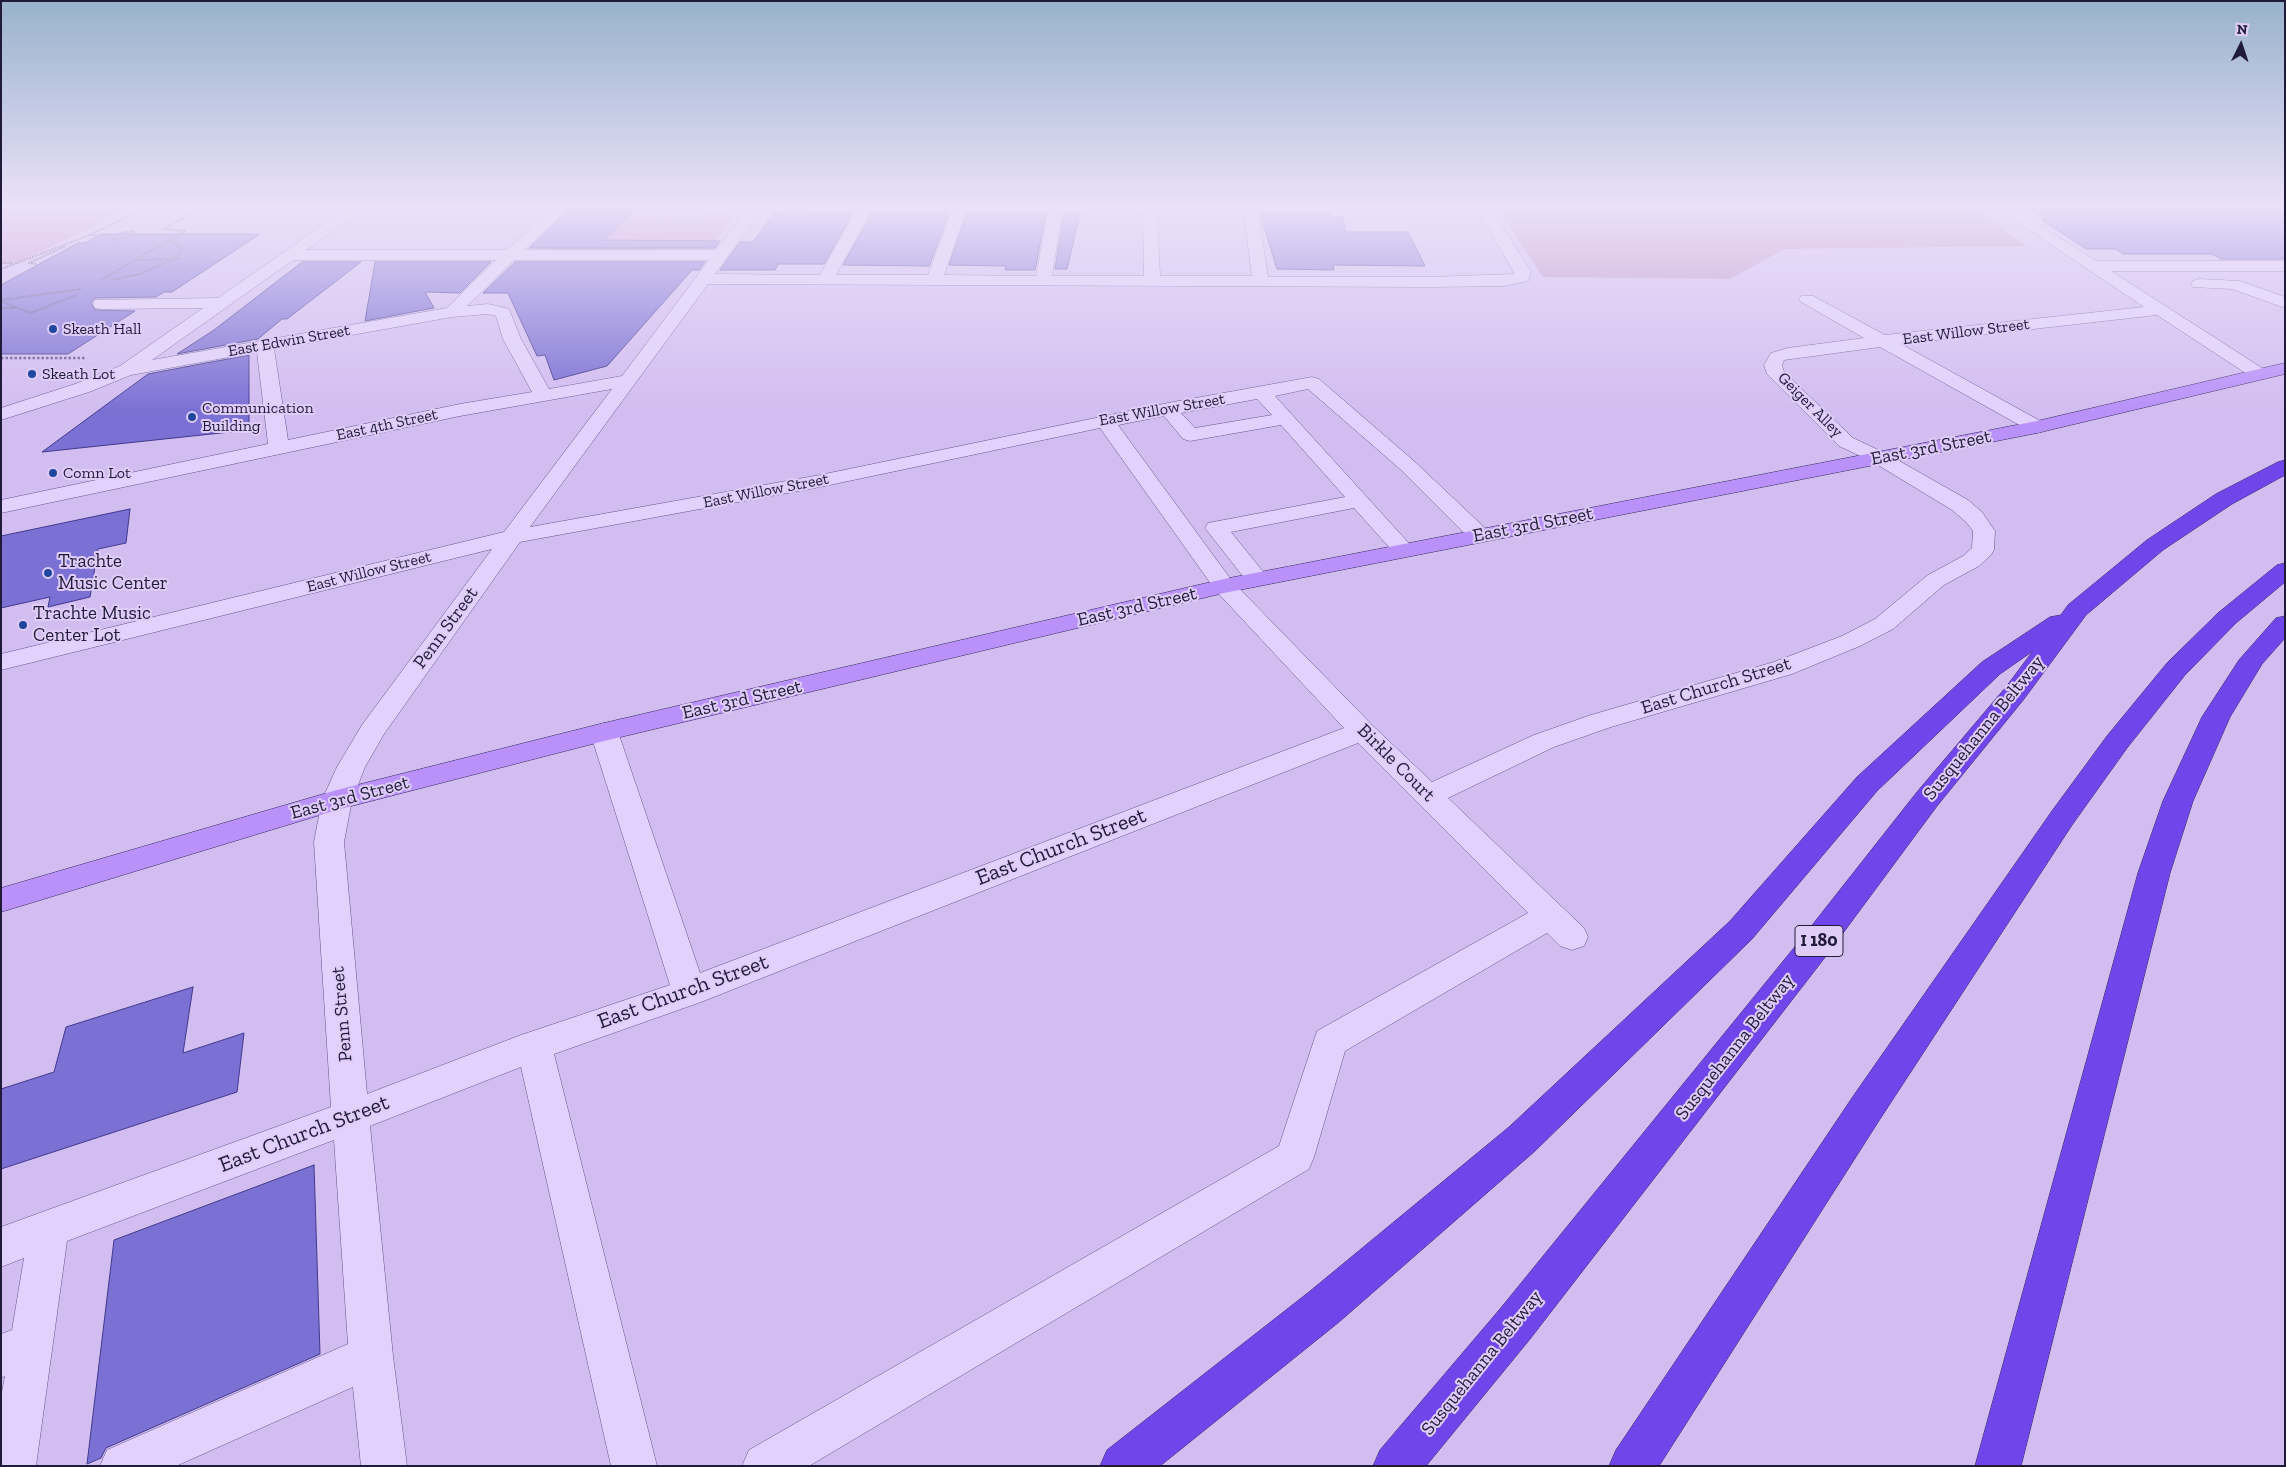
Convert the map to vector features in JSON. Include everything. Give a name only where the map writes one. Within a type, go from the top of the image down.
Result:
[{"type":"highway","name":"Susquehanna Beltway","points":[[1396,1466],[1570,1255],[1814,947],[1927,799],[2015,692],[2077,610],[2125,572],[2155,544],[2224,499],[2285,466]]},
{"type":"highway","points":[[1632,1466],[1872,1099],[2062,818],[2117,742],[2176,669],[2227,618],[2285,570]]},
{"type":"highway","points":[[1123,1466],[1324,1307],[1522,1138],[1741,930],[1867,784],[1991,668],[2077,610]]},
{"type":"highway","points":[[1998,1466],[2154,872],[2178,801],[2216,717],[2252,660],[2285,623]]},
{"type":"main road","name":"East 3rd Street","points":[[2,901],[337,800],[604,732],[1224,586],[2037,427],[2285,368]]},
{"type":"street","points":[[1,414],[82,388],[126,370],[261,275]]},
{"type":"street","points":[[452,312],[470,291],[487,275]]},
{"type":"street","name":"Penn Street","points":[[381,1465],[350,1118],[329,842],[337,800],[351,767],[372,731],[571,455],[706,275]]},
{"type":"street","points":[[825,280],[828,275]]},
{"type":"street","points":[[934,280],[936,275]]},
{"type":"street","points":[[1043,280],[1044,275]]},
{"type":"street","points":[[1152,275],[1152,280]]},
{"type":"street","points":[[1260,275],[1261,281]]},
{"type":"street","points":[[703,279],[1431,282],[1504,281],[1522,278],[1523,275]]},
{"type":"street","points":[[2107,275],[2259,374]]},
{"type":"street","points":[[2120,284],[2151,284]]},
{"type":"street","points":[[2188,284],[2234,284],[2285,303]]},
{"type":"street","points":[[1807,299],[2037,427]]},
{"type":"street","points":[[100,304],[222,303]]},
{"type":"street","name":"East Edwin Street","points":[[126,370],[452,312],[488,308],[503,313],[512,339],[543,394]]},
{"type":"street","name":"East Willow Street","points":[[1773,362],[1777,357],[1788,353],[2076,318],[2162,310]]},
{"type":"street","points":[[266,346],[279,448]]},
{"type":"street","name":"Geiger Alley","points":[[1773,362],[1776,374],[1846,442],[1880,458],[1960,505],[1974,517],[1984,531],[1985,545]]},
{"type":"street","name":"East 4th Street","points":[[1,507],[460,410],[543,394],[628,381]]},
{"type":"street","name":"East Willow Street","points":[[1,662],[512,537],[820,481],[1105,421],[1312,383],[1407,465],[1480,536]]},
{"type":"street","points":[[1261,392],[1404,550]]},
{"type":"street","points":[[1168,409],[1190,434],[1284,419]]},
{"type":"street","name":"Birkle Court","points":[[765,1466],[1294,1157],[1330,1042],[1561,926],[1362,730],[1224,586],[1105,421]]},
{"type":"street","points":[[1257,580],[1216,528],[1359,500]]},
{"type":"street","name":"East Church Street","points":[[1428,796],[1544,741],[1601,721],[1783,668],[1850,641],[1884,624],[1936,580],[1971,561],[1984,550],[1985,545]]},
{"type":"street","name":"East Church Street","points":[[1,1247],[350,1118],[534,1046],[689,992],[1362,730]]},
{"type":"street","points":[[604,732],[689,992]]},
{"type":"street","points":[[534,1046],[634,1466]]},
{"type":"street","points":[[13,1466],[16,1350],[49,1230]]},
{"type":"street","points":[[123,1466],[371,1356]]},
{"type":"path","points":[[109,275],[96,283],[131,275]]},
{"type":"path","points":[[88,288],[70,298],[30,313],[1,300],[88,288]]},
{"type":"path","points":[[1,308],[17,308]]},
{"type":"path","points":[[1,358],[91,358]]},
{"type":"shaded area","points":[[1542,275],[1736,275],[1730,279],[1543,277]]},
{"type":"building","points":[[18,275],[197,275],[172,292],[164,292],[156,297],[95,298],[91,303],[95,310],[135,311],[68,354],[1,354],[1,285]]},
{"type":"building","points":[[285,275],[344,275],[287,319],[282,319],[258,339],[177,354],[214,330]]},
{"type":"building","points":[[373,275],[478,275],[460,293],[425,292],[434,308],[365,321]]},
{"type":"building","points":[[501,275],[687,275],[607,366],[554,380],[545,355],[537,356],[508,293],[483,293]]},
{"type":"building","points":[[249,355],[249,430],[42,452],[148,374]]},
{"type":"building","name":"Trachte Music Center","points":[[130,509],[126,543],[98,549],[90,597],[48,607],[50,597],[1,608],[1,536]]},
{"type":"building","points":[[193,987],[183,1053],[244,1033],[237,1092],[1,1169],[1,1089],[54,1072],[66,1027]]},
{"type":"building","points":[[314,1165],[320,1354],[106,1448],[101,1458],[87,1464],[114,1240]]},
{"type":"place","name":"Skeath Hall","points":[[53,329]]},
{"type":"place","name":"Skeath Lot","points":[[32,374]]},
{"type":"place","name":"Communication Building","points":[[192,417]]},
{"type":"place","name":"Comn Lot","points":[[53,473]]},
{"type":"place","name":"Trachte Music Center","points":[[48,573]]},
{"type":"place","name":"Trachte Music Center Lot","points":[[23,625]]}]
